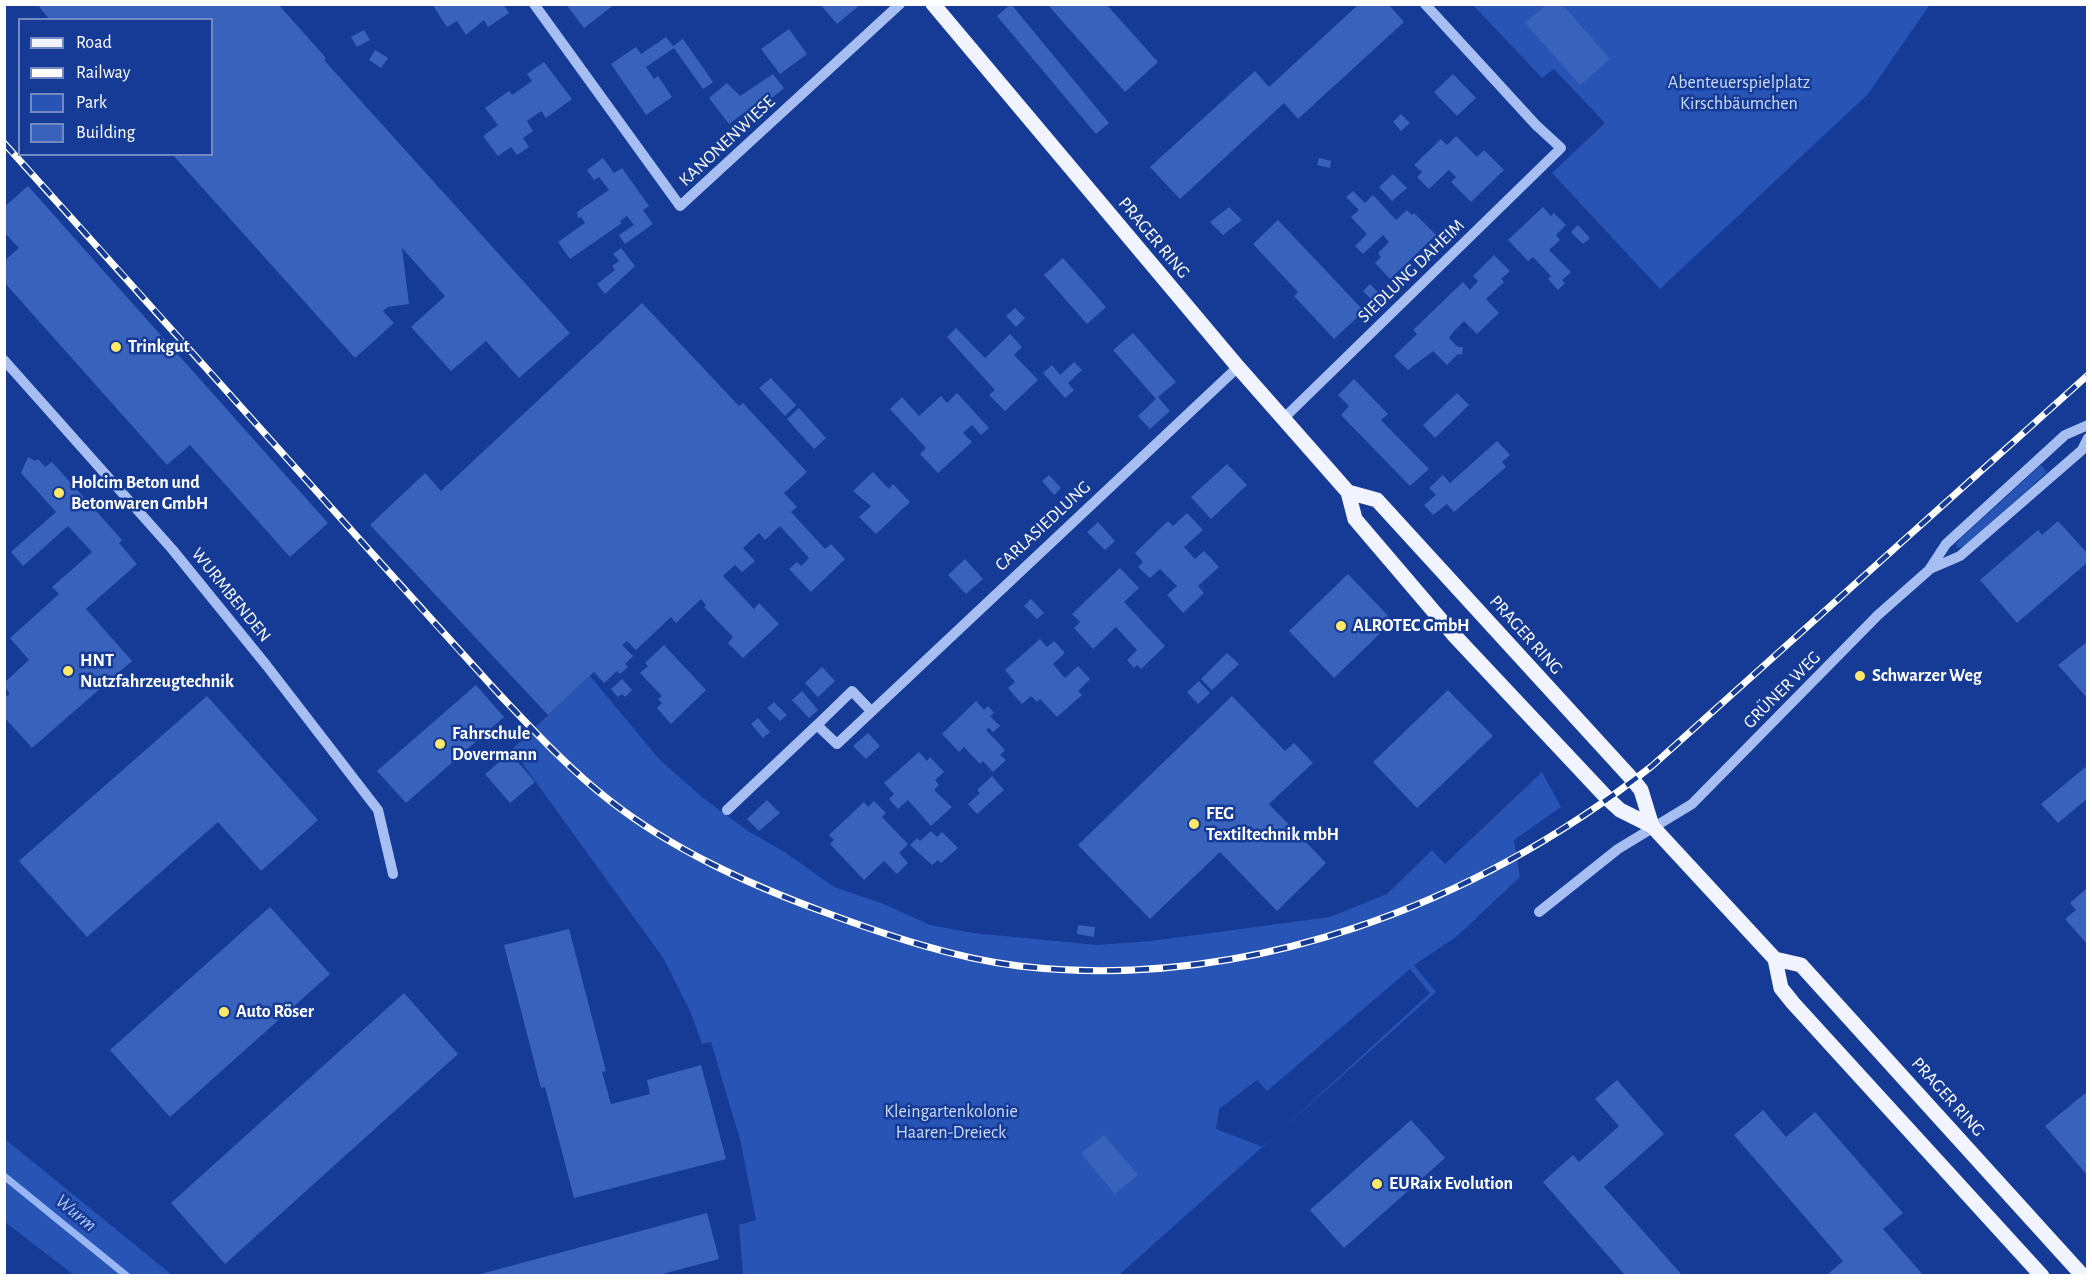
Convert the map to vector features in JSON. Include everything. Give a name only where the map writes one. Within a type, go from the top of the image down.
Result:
[{"type":"main road","name":"PRAGER RING","points":[[933,4],[1238,367],[1348,492],[1355,519],[1453,634],[1608,800],[1620,810],[1652,826],[1775,959],[1801,965],[2084,1275]]},
{"type":"main road","name":"PRAGER RING","points":[[1348,492],[1377,500],[1620,766],[1641,790],[1652,826]]},
{"type":"main road","points":[[1775,959],[1781,988],[1793,1003],[2042,1275]]},
{"type":"street","name":"KANONENWIESE","points":[[534,4],[680,206],[900,4]]},
{"type":"street","name":"SIEDLUNG DAHEIM","points":[[1284,417],[1561,148],[1536,125],[1425,4]]},
{"type":"street","name":"WURMBENDEN","points":[[4,360],[172,549],[378,810],[393,874]]},
{"type":"street","name":"CARLASIEDLUNG","points":[[817,725],[837,744],[1238,367]]},
{"type":"street","name":"GRÜNER WEG","points":[[1652,826],[1692,804],[1878,615],[1929,570],[1946,544],[2065,435],[2088,425]]},
{"type":"street","name":"GRÜNER WEG","points":[[1929,570],[1960,556],[2082,450],[2088,438]]},
{"type":"street","points":[[727,810],[852,691],[871,711]]},
{"type":"street","points":[[1539,912],[1608,856],[1652,826]]},
{"type":"green space","name":"Abenteuerspielplatz Kirschbäumchen","points":[[1928,4],[1929,6],[1868,94],[1660,289],[1552,173],[1605,123],[1554,69],[1542,78],[1473,5]]},
{"type":"green space","points":[[2041,465],[2047,472],[1965,546],[1958,548],[1956,544],[1959,540]]},
{"type":"green space","name":"Kleingartenkolonie Haaren-Dreieck","points":[[590,676],[659,759],[703,798],[748,831],[786,853],[834,887],[884,904],[930,925],[973,933],[1097,945],[1151,941],[1330,917],[1387,894],[1432,850],[1445,864],[1542,772],[1561,807],[1514,840],[1520,877],[1456,937],[1414,965],[1436,992],[1282,1130],[1430,993],[1410,969],[1267,1091],[1257,1080],[1219,1109],[1216,1129],[1263,1147],[1119,1275],[743,1275],[739,1225],[756,1220],[741,1143],[711,1042],[702,1044],[691,1013],[664,959],[512,749]]},
{"type":"green space","points":[[4,1140],[172,1275],[74,1275],[5,1222]]},
{"type":"building","points":[[37,4],[278,4],[326,58],[324,60],[570,333],[519,378],[486,341],[451,371],[411,327],[445,296],[402,248],[409,304],[388,307],[383,311],[394,323],[355,358],[174,156],[213,156],[213,18],[48,18]]},
{"type":"building","points":[[435,4],[503,4],[509,13],[488,27],[484,20],[466,35],[457,21],[447,27],[434,7]]},
{"type":"building","points":[[566,4],[615,4],[584,28]]},
{"type":"building","points":[[820,4],[861,4],[837,24]]},
{"type":"building","points":[[1011,4],[1109,123],[1096,134],[997,16]]},
{"type":"building","points":[[1047,4],[1106,4],[1158,62],[1125,92]]},
{"type":"building","points":[[1359,4],[1388,4],[1404,22],[1298,119],[1284,103],[1180,199],[1150,167],[1255,71],[1269,87]]},
{"type":"building","points":[[1547,4],[1562,4],[1610,59],[1580,85],[1525,23]]},
{"type":"building","points":[[789,29],[807,54],[780,74],[761,49]]},
{"type":"building","points":[[364,30],[370,40],[357,47],[351,37]]},
{"type":"building","points":[[666,37],[673,46],[683,39],[713,82],[703,89],[674,48],[646,67],[654,79],[658,76],[672,97],[646,115],[611,64],[636,47],[641,54]]},
{"type":"building","points":[[375,50],[388,58],[381,68],[369,60]]},
{"type":"building","points":[[544,62],[572,99],[546,118],[541,111],[527,121],[533,131],[523,138],[529,147],[517,155],[511,147],[498,156],[483,136],[498,125],[485,108],[509,91],[512,95],[532,81],[527,74]]},
{"type":"building","points":[[773,74],[784,88],[768,101],[765,97],[729,124],[709,98],[727,83],[740,96]]},
{"type":"building","points":[[1453,74],[1476,98],[1457,116],[1434,92]]},
{"type":"building","points":[[1401,114],[1410,123],[1401,131],[1393,122]]},
{"type":"building","points":[[1456,136],[1477,157],[1484,150],[1504,170],[1471,202],[1451,182],[1456,177],[1449,170],[1429,189],[1417,177],[1422,172],[1414,165],[1441,139],[1447,145]]},
{"type":"building","points":[[603,158],[614,173],[622,168],[649,206],[643,210],[653,224],[625,244],[619,235],[634,225],[627,216],[620,221],[622,223],[570,259],[558,242],[585,223],[581,217],[578,218],[577,212],[609,190],[599,177],[594,180],[587,170]]},
{"type":"building","points":[[1319,158],[1331,161],[1330,168],[1317,165]]},
{"type":"building","points":[[1393,174],[1407,188],[1392,201],[1379,187]]},
{"type":"building","name":"Trinkgut","points":[[28,186],[328,523],[290,557],[190,445],[167,465],[4,282],[4,261],[19,248],[4,232],[4,207]]},
{"type":"building","points":[[1353,191],[1365,203],[1373,195],[1396,220],[1407,210],[1412,215],[1414,213],[1436,235],[1390,279],[1375,263],[1381,257],[1378,253],[1389,242],[1383,235],[1363,254],[1355,246],[1367,234],[1351,217],[1359,210],[1346,197]]},
{"type":"building","points":[[1229,207],[1242,220],[1223,235],[1210,222]]},
{"type":"building","points":[[1543,207],[1551,216],[1554,213],[1566,225],[1556,235],[1560,240],[1549,250],[1571,272],[1562,280],[1565,283],[1558,290],[1548,279],[1551,276],[1533,257],[1528,261],[1508,240]]},
{"type":"building","points":[[1278,220],[1364,311],[1334,339],[1294,296],[1298,292],[1253,244]]},
{"type":"building","points":[[1578,225],[1590,238],[1583,244],[1571,232]]},
{"type":"building","points":[[621,248],[635,266],[605,294],[597,284],[615,270],[612,266],[619,261],[613,254]]},
{"type":"building","points":[[1494,255],[1510,271],[1501,279],[1504,282],[1486,299],[1499,313],[1477,334],[1464,321],[1454,331],[1449,338],[1458,347],[1463,347],[1462,355],[1458,354],[1447,365],[1433,351],[1408,370],[1394,356],[1417,334],[1413,330],[1463,282],[1470,290],[1478,281],[1473,276]]},
{"type":"building","points":[[1063,258],[1106,307],[1087,324],[1044,275]]},
{"type":"building","points":[[1370,284],[1385,299],[1378,306],[1363,291]]},
{"type":"building","points":[[642,303],[739,406],[743,403],[807,472],[784,493],[797,507],[791,512],[825,549],[831,544],[845,559],[811,592],[789,569],[797,562],[801,566],[809,558],[780,526],[765,540],[759,533],[743,548],[755,561],[742,572],[735,565],[723,576],[754,609],[759,603],[779,624],[743,658],[728,643],[733,637],[704,607],[706,605],[701,599],[676,623],[671,617],[636,650],[627,641],[622,645],[633,656],[625,664],[628,667],[620,674],[617,671],[604,683],[594,672],[548,715],[370,525],[425,473],[441,491]]},
{"type":"building","points":[[1015,308],[1025,318],[1016,327],[1006,316]]},
{"type":"building","points":[[956,328],[985,358],[1010,334],[1022,347],[1014,355],[1038,380],[1005,411],[989,395],[995,390],[947,337]]},
{"type":"building","points":[[1133,333],[1176,382],[1158,397],[1170,411],[1150,429],[1138,416],[1156,399],[1113,350]]},
{"type":"building","points":[[1074,362],[1082,370],[1068,383],[1074,390],[1065,398],[1043,373],[1052,365],[1060,375]]},
{"type":"building","points":[[771,378],[796,405],[785,416],[759,388]]},
{"type":"building","points":[[1354,379],[1388,414],[1381,420],[1429,469],[1410,486],[1341,415],[1349,406],[1338,395]]},
{"type":"building","points":[[957,393],[989,428],[981,435],[972,425],[963,433],[972,442],[938,473],[920,454],[926,448],[890,409],[902,397],[919,416],[941,396],[947,403]]},
{"type":"building","points":[[1457,393],[1469,405],[1435,438],[1423,425]]},
{"type":"building","points":[[799,408],[826,438],[814,449],[787,419]]},
{"type":"building","points":[[1497,441],[1510,455],[1502,462],[1506,467],[1454,512],[1447,504],[1433,515],[1424,505],[1436,495],[1429,488],[1443,475],[1450,483]]},
{"type":"building","points":[[28,457],[35,461],[38,459],[45,467],[52,462],[122,540],[119,543],[137,564],[86,609],[132,661],[32,748],[4,717],[4,698],[10,694],[5,687],[5,682],[29,660],[10,638],[59,594],[52,587],[92,552],[68,526],[23,566],[11,552],[56,512],[21,473]]},
{"type":"building","points":[[1227,464],[1247,485],[1211,519],[1191,497]]},
{"type":"building","points":[[873,472],[889,489],[893,484],[910,502],[876,534],[859,517],[871,506],[853,491]]},
{"type":"building","points":[[1049,475],[1061,488],[1054,495],[1042,481]]},
{"type":"building","points":[[1187,513],[1203,530],[1184,547],[1195,559],[1204,551],[1219,567],[1198,586],[1204,593],[1183,613],[1167,595],[1177,586],[1160,569],[1150,578],[1138,567],[1143,562],[1135,553],[1168,521],[1173,526]]},
{"type":"building","points":[[2058,521],[2088,554],[2088,562],[2017,623],[1980,580],[2038,530],[2042,535]]},
{"type":"building","points":[[1098,522],[1115,541],[1105,550],[1087,532]]},
{"type":"building","points":[[965,559],[983,579],[966,594],[948,575]]},
{"type":"building","points":[[1120,568],[1139,588],[1124,602],[1165,646],[1141,669],[1137,665],[1134,668],[1127,660],[1137,650],[1116,627],[1093,649],[1074,628],[1080,622],[1072,614]]},
{"type":"building","name":"ALROTEC GmbH","points":[[1348,574],[1393,621],[1334,678],[1289,631]]},
{"type":"building","points":[[1031,599],[1044,613],[1037,619],[1024,606]]},
{"type":"building","points":[[1040,639],[1047,647],[1054,641],[1065,653],[1053,664],[1065,678],[1078,666],[1090,679],[1078,691],[1082,695],[1057,717],[1040,699],[1037,702],[1031,696],[1022,704],[1008,688],[1015,682],[1005,670]]},
{"type":"building","points":[[2088,641],[2088,699],[2058,665]]},
{"type":"building","points":[[664,645],[706,690],[671,724],[657,708],[662,703],[658,699],[662,696],[640,673],[648,666],[645,663]]},
{"type":"building","points":[[1227,653],[1239,664],[1212,690],[1201,679]]},
{"type":"building","points":[[822,667],[835,681],[818,697],[805,683]]},
{"type":"building","points":[[622,679],[632,690],[625,697],[622,694],[618,697],[611,689]]},
{"type":"building","points":[[1199,681],[1210,693],[1198,704],[1187,692]]},
{"type":"building","name":"Fahrschule Dovermann","points":[[476,685],[504,717],[406,803],[377,771]]},
{"type":"building","points":[[1448,690],[1493,736],[1417,808],[1373,762]]},
{"type":"building","points":[[802,691],[818,710],[809,718],[792,700]]},
{"type":"building","points":[[207,696],[318,820],[261,871],[218,822],[87,937],[19,861]]},
{"type":"building","name":"FEG Textiltechnik mbH","points":[[1232,696],[1285,751],[1294,743],[1313,763],[1269,804],[1326,863],[1277,911],[1220,852],[1150,919],[1078,845]]},
{"type":"building","points":[[976,701],[984,710],[988,706],[994,713],[990,716],[1000,726],[993,732],[989,728],[986,730],[1005,750],[1000,755],[1006,760],[993,772],[983,761],[980,764],[964,747],[959,752],[942,734]]},
{"type":"building","points":[[774,702],[787,715],[780,721],[767,708]]},
{"type":"building","points":[[758,718],[770,732],[763,738],[751,724]]},
{"type":"building","points":[[868,733],[880,746],[866,759],[853,746]]},
{"type":"building","points":[[919,752],[927,761],[930,757],[944,772],[935,780],[939,785],[934,790],[952,807],[931,826],[908,800],[898,809],[889,799],[894,794],[884,783]]},
{"type":"building","points":[[510,753],[535,782],[510,803],[485,774]]},
{"type":"building","points":[[2088,765],[2088,798],[2058,823],[2041,804]]},
{"type":"building","points":[[992,776],[1004,790],[977,814],[968,804],[980,793],[977,790]]},
{"type":"building","points":[[767,800],[780,813],[759,831],[747,819]]},
{"type":"building","points":[[874,801],[886,813],[882,817],[908,844],[899,853],[908,863],[897,874],[884,861],[864,880],[830,844],[834,840],[829,835],[864,802],[868,807]]},
{"type":"building","points":[[931,831],[937,837],[942,832],[958,848],[941,863],[938,860],[932,865],[910,845],[917,838],[920,841]]},
{"type":"building","points":[[2088,887],[2088,945],[2065,919],[2076,910],[2070,903]]},
{"type":"building","points":[[270,907],[330,974],[170,1117],[110,1050]]},
{"type":"building","points":[[1078,925],[1095,927],[1094,937],[1077,934]]},
{"type":"building","points":[[569,929],[606,1071],[602,1072],[611,1104],[650,1094],[647,1080],[701,1065],[726,1159],[574,1198],[545,1087],[541,1088],[504,945]]},
{"type":"building","points":[[404,993],[458,1054],[225,1264],[171,1203]]},
{"type":"building","points":[[1617,1080],[1664,1134],[1604,1187],[1682,1275],[1625,1275],[1543,1182],[1573,1155],[1579,1162],[1619,1126],[1595,1099]]},
{"type":"building","points":[[2088,1091],[2088,1176],[2045,1126]]},
{"type":"building","points":[[1763,1110],[1786,1137],[1815,1112],[1903,1213],[1883,1229],[1923,1275],[1827,1275],[1843,1261],[1734,1135]]},
{"type":"building","name":"EURaix Evolution","points":[[1411,1120],[1445,1158],[1344,1248],[1310,1210]]},
{"type":"building","points":[[1104,1135],[1138,1175],[1115,1194],[1081,1153]]},
{"type":"building","points":[[707,1213],[719,1259],[659,1275],[477,1275]]},
{"type":"waterway","name":"Wurm","points":[[4,1176],[127,1276]]},
{"type":"railway","points":[[4,143],[499,694],[552,749],[594,788],[659,835],[767,890],[847,921],[920,945],[1019,966],[1104,971],[1189,965],[1273,951],[1355,928],[1434,897],[1510,860],[1583,816],[1652,766],[2088,375]]},
{"type":"place","name":"Trinkgut","points":[[116,347]]},
{"type":"place","name":"Holcim Beton und Betonwaren GmbH","points":[[59,493]]},
{"type":"place","name":"ALROTEC GmbH","points":[[1341,626]]},
{"type":"place","name":"HNT Nutzfahrzeugtechnik","points":[[68,671]]},
{"type":"place","name":"Schwarzer Weg","points":[[1860,676]]},
{"type":"place","name":"Fahrschule Dovermann","points":[[440,744]]},
{"type":"place","name":"FEG Textiltechnik mbH","points":[[1194,824]]},
{"type":"place","name":"Auto Röser","points":[[224,1012]]},
{"type":"place","name":"EURaix Evolution","points":[[1377,1184]]}]
